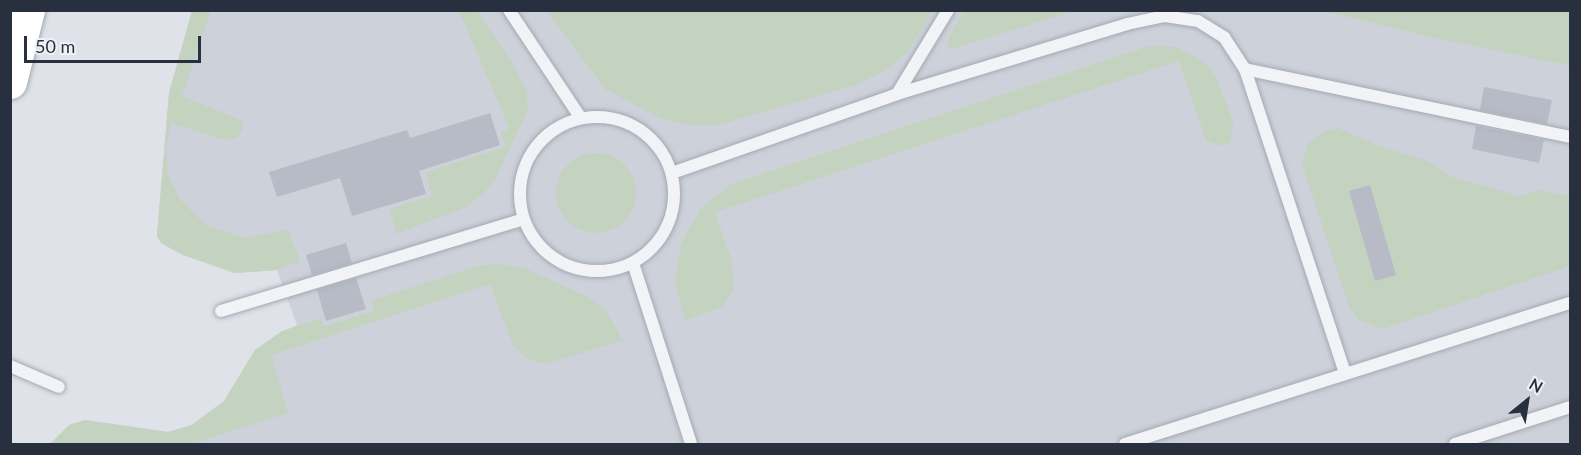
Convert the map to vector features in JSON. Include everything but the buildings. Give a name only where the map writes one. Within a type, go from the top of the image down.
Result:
[{"type":"highway","points":[[10,82],[28,10]]},
{"type":"lane","points":[[509,10],[580,117]]},
{"type":"lane","points":[[897,94],[948,10]]},
{"type":"lane","points":[[672,173],[897,94],[1127,24],[1166,16],[1196,16],[1224,37],[1245,69],[1345,373]]},
{"type":"lane","points":[[1245,69],[1570,137]]},
{"type":"lane","points":[[609,116],[637,127],[659,147],[672,173],[675,199],[669,225],[654,247],[633,263],[607,271],[581,270],[555,260],[535,242],[523,219],[519,186],[529,155],[550,131],[580,117],[609,116]]},
{"type":"lane","points":[[221,311],[523,219]]},
{"type":"lane","points":[[633,263],[691,444]]},
{"type":"lane","points":[[1125,444],[1570,303]]},
{"type":"lane","points":[[10,366],[59,387]]},
{"type":"lane","points":[[1455,444],[1570,407]]},
{"type":"shaded area","points":[[1324,10],[1570,66],[1570,444],[50,444],[69,425],[85,420],[168,432],[192,425],[224,401],[255,350],[297,325],[277,270],[235,273],[183,255],[161,243],[157,236],[169,93],[192,11]]},
{"type":"green space","points":[[963,10],[1073,11],[949,50],[947,42]]},
{"type":"green space","points":[[192,11],[211,11],[182,96],[243,121],[242,130],[237,138],[224,140],[171,123],[166,147],[168,174],[179,198],[206,225],[245,238],[288,230],[300,261],[277,270],[235,273],[183,255],[161,243],[157,236],[169,93]]},
{"type":"green space","points":[[459,11],[477,11],[515,67],[526,90],[528,110],[495,179],[484,193],[466,207],[396,234],[390,209],[432,196],[426,172],[505,147],[501,132],[510,130]]},
{"type":"green space","points":[[547,11],[933,11],[906,54],[881,73],[855,85],[718,125],[691,125],[660,118],[605,89]]},
{"type":"green space","points":[[1324,11],[1570,11],[1570,66],[1431,37]]},
{"type":"green space","points":[[1149,46],[1177,47],[1205,63],[1216,76],[1233,123],[1230,142],[1223,146],[1206,140],[1179,61],[715,212],[732,262],[734,289],[723,307],[685,320],[675,282],[681,244],[701,208],[731,184]]},
{"type":"green space","points":[[1338,128],[1379,146],[1430,162],[1449,176],[1519,196],[1539,190],[1570,196],[1570,266],[1382,329],[1359,320],[1350,309],[1302,164],[1308,144],[1323,132]]},
{"type":"green space","points":[[596,153],[611,156],[624,165],[633,178],[636,193],[633,208],[624,221],[611,230],[596,233],[581,230],[568,221],[559,208],[556,193],[559,178],[568,165],[581,156]]},
{"type":"green space","points":[[500,264],[524,268],[588,297],[604,308],[623,340],[545,364],[528,359],[513,345],[490,284],[271,355],[288,413],[191,444],[50,444],[69,425],[85,420],[168,432],[192,425],[224,401],[255,350],[282,331],[321,318],[324,326],[374,311],[371,301],[477,266]]}]
